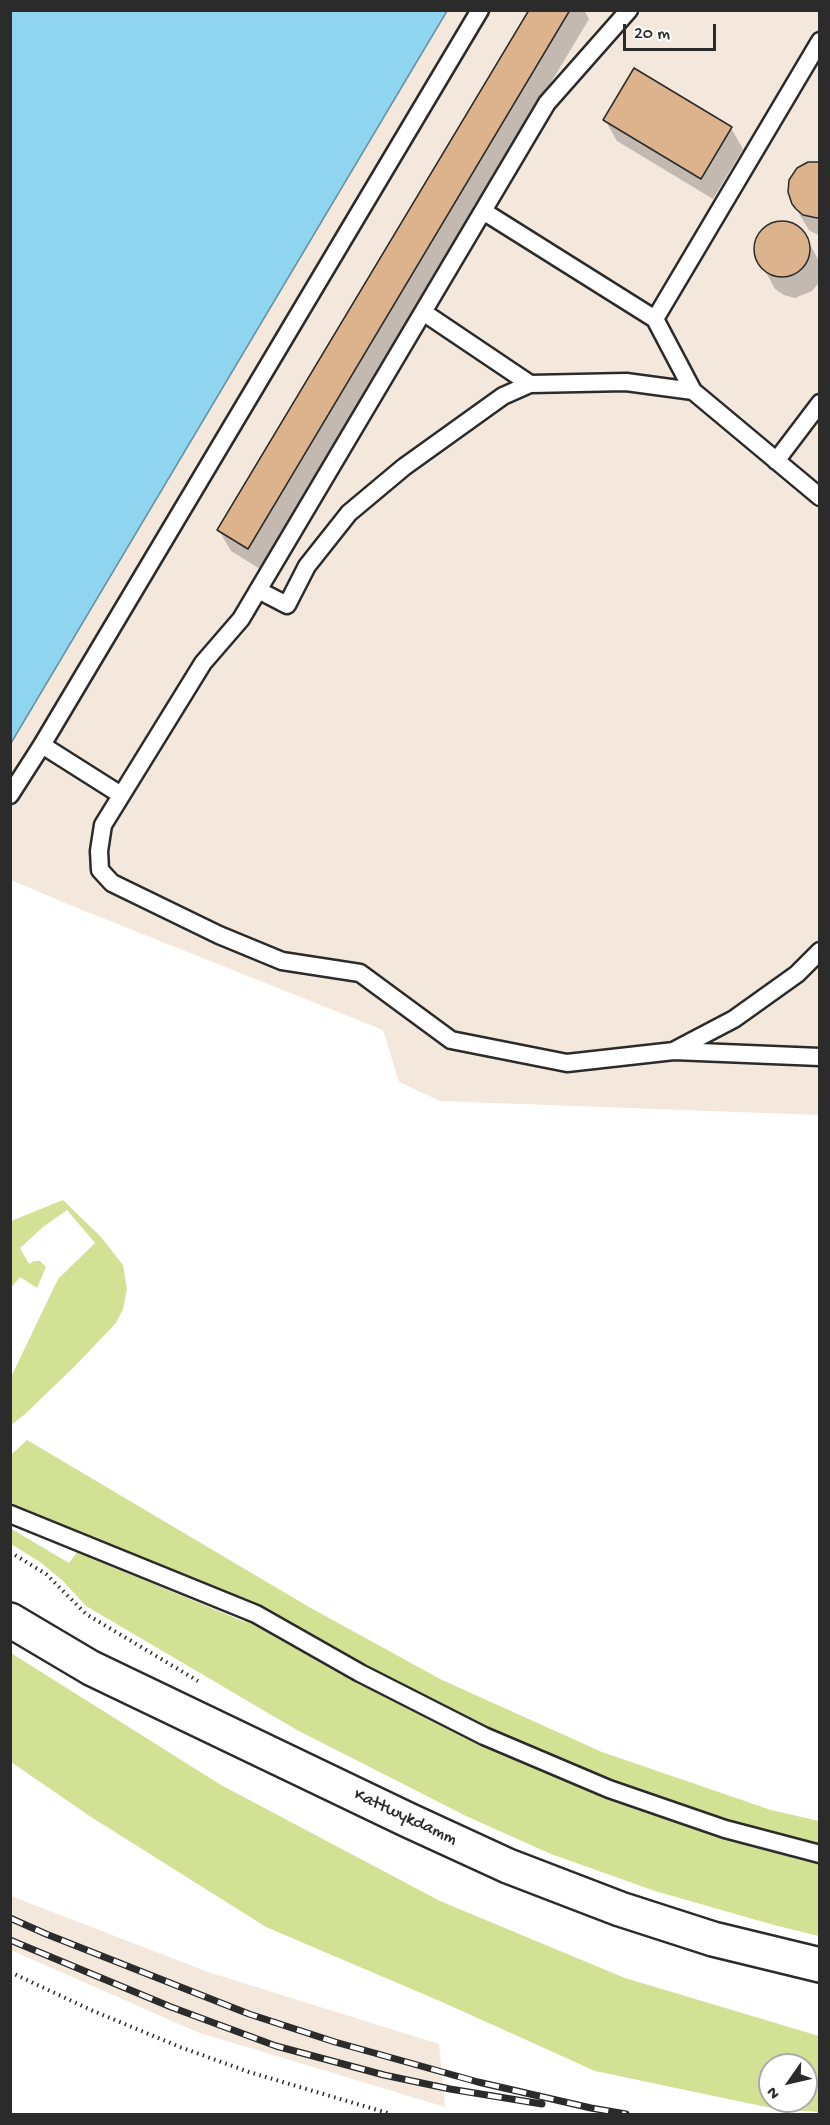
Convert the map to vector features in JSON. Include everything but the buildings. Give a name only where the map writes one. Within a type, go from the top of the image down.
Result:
[{"type":"main road","name":"Kattwykdamm","points":[[10,1620],[91,1668],[508,1866],[620,1909],[713,1939],[819,1965]]},
{"type":"lane","points":[[10,795],[480,10]]},
{"type":"lane","points":[[629,10],[547,103],[241,619],[203,663],[121,795],[103,825],[99,851],[100,870],[112,883],[219,935],[282,961],[360,973],[451,1040],[567,1063],[674,1051],[819,1058]]},
{"type":"lane","points":[[655,319],[819,41]]},
{"type":"lane","points":[[483,211],[655,319],[693,391],[819,497]]},
{"type":"lane","points":[[423,312],[530,384]]},
{"type":"lane","points":[[258,590],[287,605],[307,566],[349,513],[404,467],[502,396],[530,384],[626,382],[693,391]]},
{"type":"lane","points":[[776,461],[819,403]]},
{"type":"lane","points":[[42,745],[121,795]]},
{"type":"lane","points":[[674,1051],[734,1019],[797,974],[819,951]]},
{"type":"lane","points":[[10,1514],[256,1614],[360,1673],[484,1736],[599,1785],[725,1829],[819,1854]]},
{"type":"path","points":[[10,1552],[46,1574],[86,1614],[201,1683]]},
{"type":"path","points":[[10,1972],[91,2010],[180,2047],[249,2072],[391,2115]]},
{"type":"shaded area","points":[[447,11],[819,11],[819,1115],[440,1101],[399,1082],[383,1030],[11,880],[11,743]]},
{"type":"shaded area","points":[[11,1896],[208,1972],[439,2044],[445,2107],[197,2032],[11,1950]]},
{"type":"green space","points":[[63,1200],[101,1237],[123,1265],[127,1289],[123,1309],[116,1323],[74,1367],[11,1425],[11,1377],[58,1279],[95,1243],[67,1210],[43,1227],[20,1248],[29,1264],[40,1261],[46,1267],[37,1288],[20,1277],[11,1288],[11,1221]]},
{"type":"green space","points":[[27,1440],[309,1607],[442,1680],[602,1752],[771,1810],[819,1821],[819,1936],[655,1891],[551,1854],[466,1816],[297,1730],[86,1606],[63,1581],[40,1562],[11,1544],[10,1528],[69,1563],[77,1552],[245,1622],[251,1609],[11,1507],[11,1455]]},
{"type":"green space","points":[[11,1653],[221,1785],[440,1901],[625,1978],[819,2036],[819,2112],[818,2053],[758,2053],[758,2105],[595,2071],[442,2002],[266,1927],[91,1817],[11,1762]]},
{"type":"water","points":[[10,11],[447,11],[11,743]]},
{"type":"railway","points":[[10,1918],[249,2014],[335,2042],[478,2082],[626,2114]]},
{"type":"railway","points":[[10,1940],[171,2007],[276,2046],[384,2075],[450,2089],[542,2104]]}]
